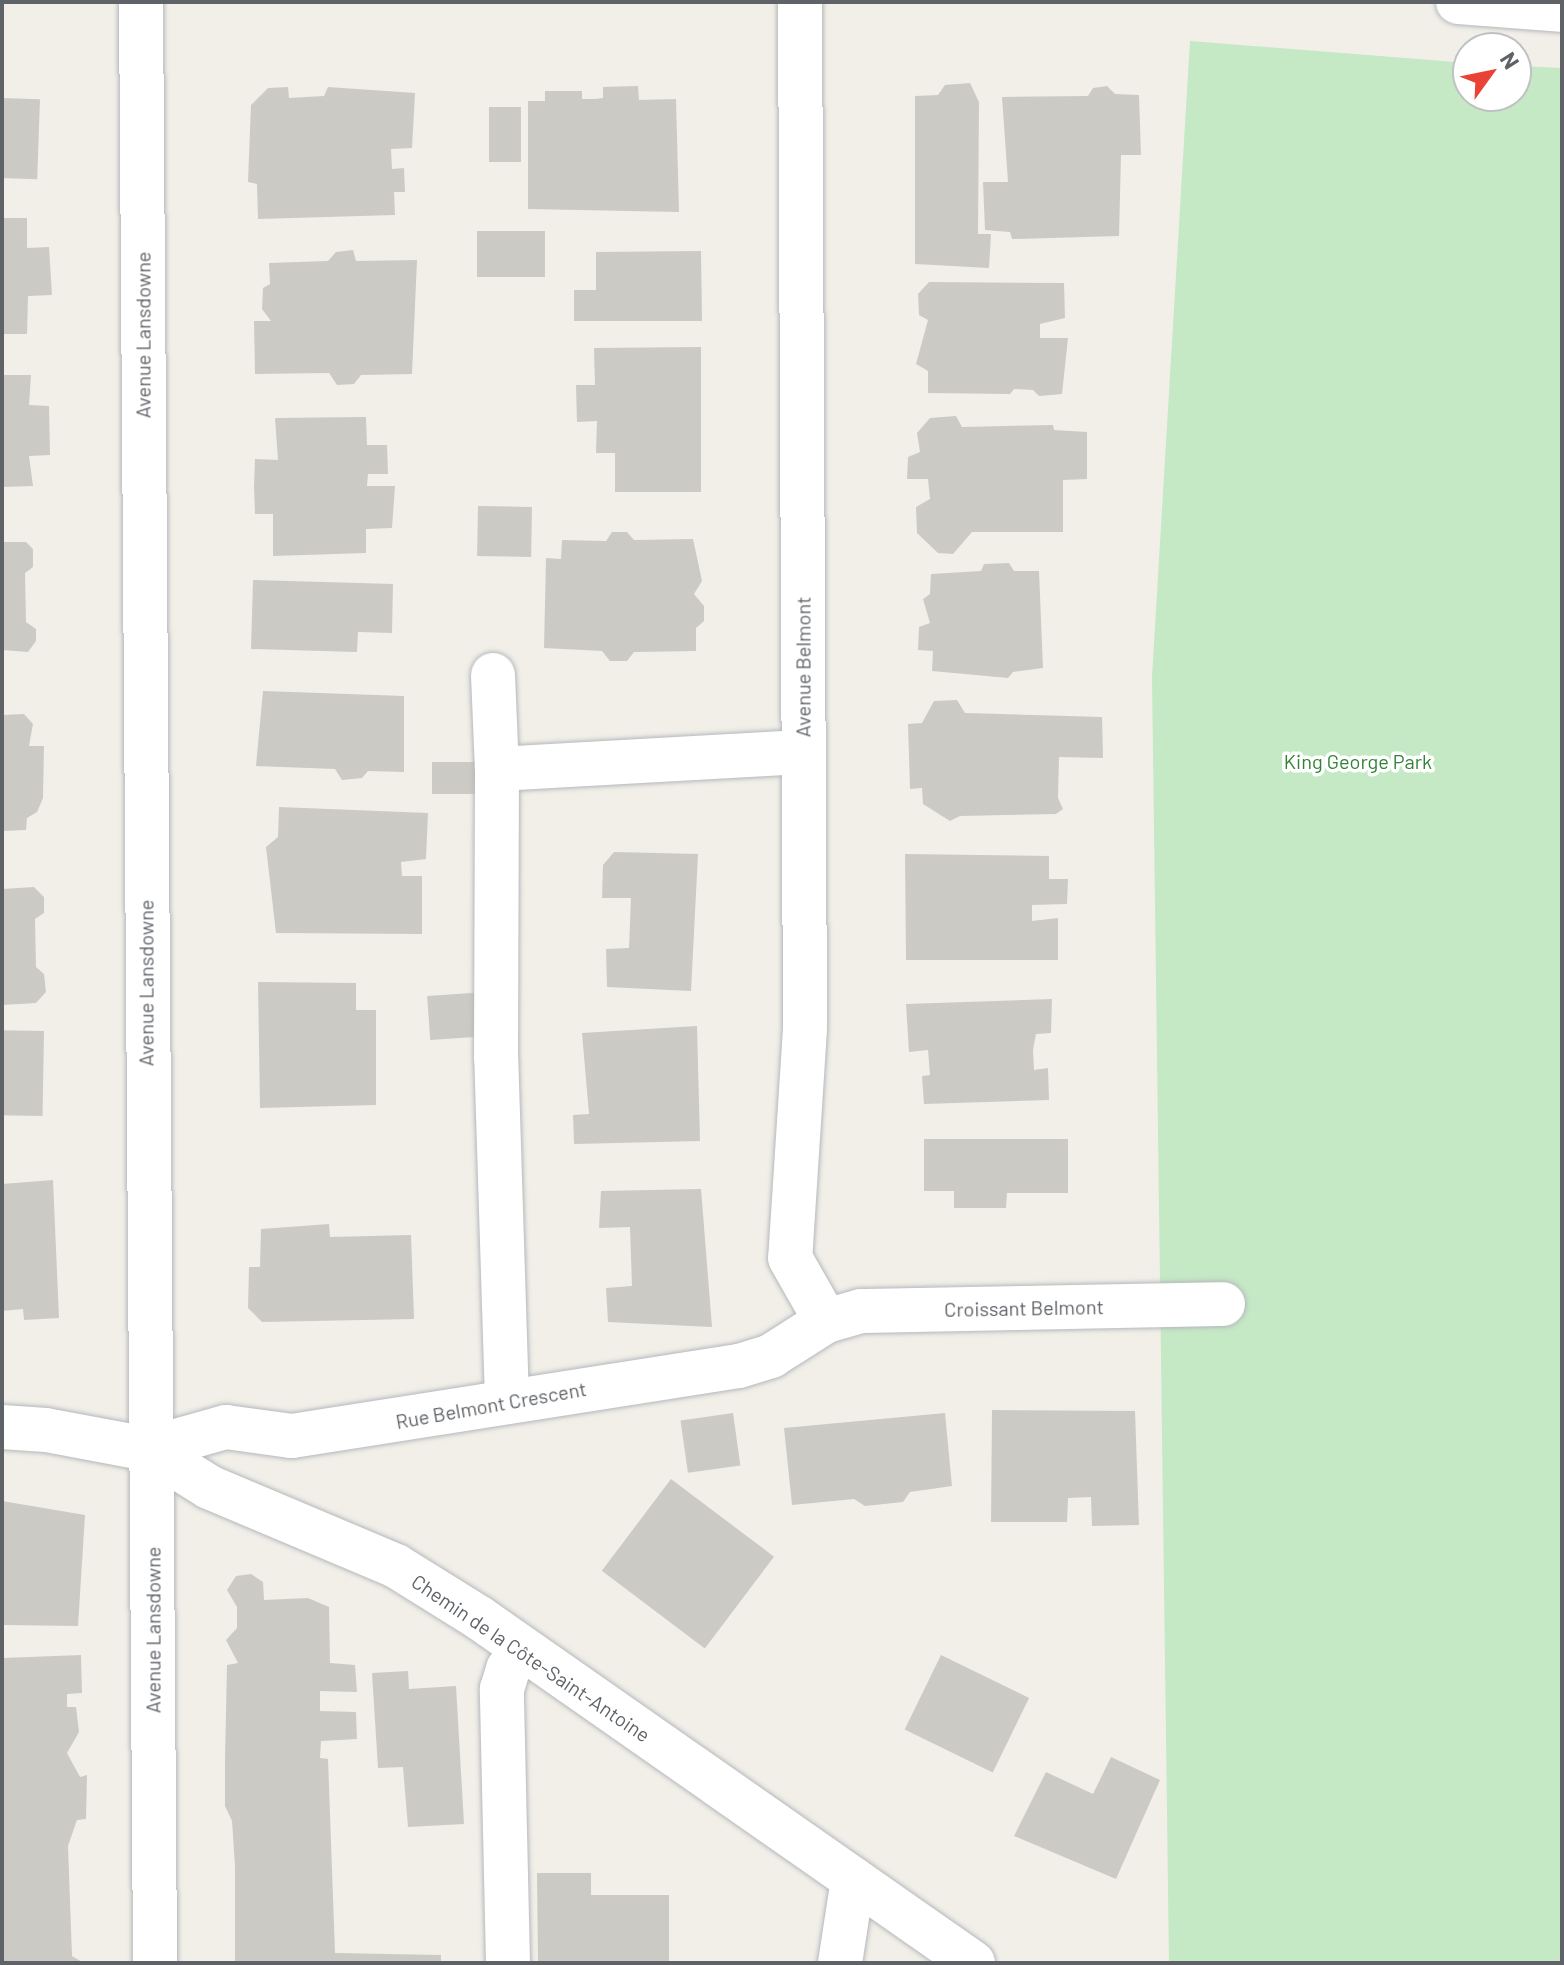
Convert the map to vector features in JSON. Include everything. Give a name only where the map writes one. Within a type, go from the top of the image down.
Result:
[{"type":"street","name":"Avenue Lansdowne","points":[[141,2],[148,1449],[155,1963]]},
{"type":"street","name":"Avenue Belmont","points":[[800,2],[805,1029],[790,1258],[826,1321]]},
{"type":"street","points":[[1458,2],[1562,10]]},
{"type":"street","points":[[493,675],[497,769],[496,1058],[507,1401]]},
{"type":"street","points":[[497,769],[803,752]]},
{"type":"street","name":"Croissant Belmont","points":[[826,1321],[861,1311],[1223,1304]]},
{"type":"street","name":"Rue Belmont Crescent","points":[[148,1449],[226,1427],[292,1436],[739,1366],[771,1356],[826,1321]]},
{"type":"street","name":"Chemin de la Côte-Saint-Antoine","points":[[2,1427],[148,1449],[209,1487],[396,1566],[973,1963]]},
{"type":"street","points":[[508,1963],[502,1689],[508,1669],[523,1651]]},
{"type":"street","points":[[840,1963],[853,1879]]},
{"type":"green space","name":"King George Park","points":[[1190,41],[1452,62],[1452,112],[1532,112],[1532,67],[1562,68],[1562,1963],[1169,1963],[1152,677]]},
{"type":"building","points":[[970,83],[979,102],[978,234],[991,234],[989,268],[915,264],[915,96],[938,95],[945,85]]},
{"type":"building","points":[[638,86],[639,100],[676,99],[679,212],[528,209],[528,101],[545,101],[545,91],[582,91],[582,99],[595,99],[603,98],[603,87]]},
{"type":"building","points":[[1107,86],[1115,94],[1139,95],[1141,155],[1121,155],[1119,236],[1012,239],[1010,232],[985,230],[983,182],[1008,182],[1002,97],[1088,96],[1093,88]]},
{"type":"building","points":[[288,87],[289,98],[324,96],[328,87],[415,93],[412,148],[391,149],[392,169],[404,168],[405,192],[394,192],[395,215],[258,219],[257,184],[248,182],[251,105],[268,88]]},
{"type":"building","points":[[2,98],[40,99],[37,179],[2,178]]},
{"type":"building","points":[[489,107],[521,107],[521,162],[489,162]]},
{"type":"building","points":[[2,218],[27,218],[27,248],[49,247],[52,295],[28,296],[27,334],[2,334]]},
{"type":"building","points":[[477,231],[545,231],[545,277],[477,277]]},
{"type":"building","points":[[353,250],[356,261],[417,260],[412,374],[361,375],[354,384],[337,385],[329,373],[255,374],[254,321],[271,321],[262,309],[263,288],[270,284],[269,263],[328,261],[336,252]]},
{"type":"building","points":[[701,251],[702,321],[574,321],[574,290],[596,290],[596,252]]},
{"type":"building","points":[[929,282],[1064,283],[1065,318],[1040,324],[1040,338],[1068,338],[1062,394],[1039,396],[1033,390],[1014,389],[1010,394],[928,393],[928,371],[916,364],[928,320],[919,315],[918,294]]},
{"type":"building","points":[[701,347],[701,492],[615,492],[615,453],[596,453],[597,421],[577,422],[576,385],[595,385],[594,348]]},
{"type":"building","points":[[2,375],[31,375],[29,405],[49,406],[50,455],[29,456],[33,486],[2,487]]},
{"type":"building","points":[[956,416],[962,427],[1053,425],[1054,430],[1087,432],[1087,479],[1063,480],[1063,532],[972,532],[953,554],[938,553],[917,533],[916,507],[930,499],[928,479],[907,479],[908,457],[920,452],[917,433],[930,418]]},
{"type":"building","points":[[366,417],[367,445],[387,445],[388,474],[368,474],[367,486],[395,486],[392,528],[366,529],[366,553],[273,556],[273,514],[255,514],[254,486],[255,459],[278,460],[275,418]]},
{"type":"building","points":[[478,506],[532,507],[531,557],[477,556]]},
{"type":"building","points":[[612,532],[627,532],[634,540],[693,539],[702,581],[694,594],[704,606],[704,621],[696,628],[696,651],[634,652],[627,661],[610,661],[602,651],[544,648],[546,558],[561,559],[562,540],[606,541]]},
{"type":"building","points":[[2,542],[26,542],[33,549],[33,567],[25,573],[26,622],[36,629],[36,641],[28,652],[2,650]]},
{"type":"building","points":[[1009,563],[1014,571],[1039,571],[1043,668],[1013,672],[1008,678],[932,671],[933,651],[918,650],[919,627],[930,623],[923,599],[930,594],[931,574],[981,571],[984,564]]},
{"type":"building","points":[[253,580],[393,584],[392,633],[358,632],[357,652],[251,649]]},
{"type":"building","points":[[263,691],[404,696],[404,772],[368,771],[362,778],[342,780],[335,769],[256,766]]},
{"type":"building","points":[[957,700],[965,713],[1102,717],[1103,758],[1059,757],[1058,798],[1063,809],[1056,814],[960,816],[950,821],[923,804],[922,788],[910,789],[908,724],[922,723],[934,701]]},
{"type":"building","points":[[24,714],[33,724],[29,746],[44,746],[43,798],[37,812],[27,818],[26,830],[2,831],[2,715]]},
{"type":"building","points":[[432,762],[482,762],[482,794],[432,794]]},
{"type":"building","points":[[279,807],[428,813],[426,859],[401,862],[402,876],[422,876],[422,934],[276,933],[266,847],[278,837]]},
{"type":"building","points":[[614,852],[698,854],[691,991],[607,987],[606,949],[629,948],[631,898],[602,898],[603,865]]},
{"type":"building","points":[[905,854],[1049,856],[1049,879],[1068,879],[1067,904],[1032,905],[1032,921],[1058,918],[1058,960],[906,960]]},
{"type":"building","points":[[34,887],[44,897],[44,913],[35,919],[36,967],[44,974],[46,992],[36,1003],[2,1005],[2,889]]},
{"type":"building","points":[[258,982],[356,983],[356,1010],[376,1010],[376,1105],[260,1108]]},
{"type":"building","points":[[486,992],[489,1036],[430,1040],[427,996]]},
{"type":"building","points":[[1052,999],[1051,1033],[1036,1034],[1033,1050],[1034,1070],[1048,1068],[1049,1100],[924,1104],[922,1076],[930,1075],[928,1050],[909,1052],[906,1004]]},
{"type":"building","points":[[697,1026],[700,1141],[574,1144],[573,1115],[589,1114],[582,1033]]},
{"type":"building","points":[[2,1030],[44,1031],[43,1116],[2,1115]]},
{"type":"building","points":[[924,1139],[1068,1139],[1068,1193],[1007,1193],[1006,1208],[954,1208],[954,1191],[924,1191]]},
{"type":"building","points":[[53,1180],[59,1318],[24,1320],[23,1309],[2,1311],[2,1184]]},
{"type":"building","points":[[701,1189],[712,1327],[608,1322],[606,1288],[632,1286],[630,1227],[599,1228],[601,1191]]},
{"type":"building","points":[[329,1224],[330,1237],[411,1235],[414,1319],[262,1322],[248,1308],[249,1267],[260,1267],[261,1229]]},
{"type":"building","points":[[992,1410],[1135,1411],[1139,1525],[1092,1526],[1091,1497],[1068,1498],[1067,1522],[991,1522]]},
{"type":"building","points":[[733,1413],[740,1465],[688,1473],[681,1420]]},
{"type":"building","points":[[945,1413],[952,1486],[910,1492],[903,1502],[865,1506],[854,1499],[792,1505],[784,1428]]},
{"type":"building","points":[[671,1479],[774,1557],[705,1648],[602,1571]]},
{"type":"building","points":[[2,1501],[85,1515],[78,1626],[3,1625]]},
{"type":"building","points":[[251,1574],[263,1582],[264,1600],[308,1598],[329,1607],[330,1663],[355,1665],[357,1692],[320,1691],[320,1711],[356,1712],[357,1739],[321,1741],[320,1758],[328,1759],[335,1953],[441,1955],[441,1963],[235,1963],[235,1866],[232,1821],[225,1806],[225,1760],[227,1665],[238,1663],[226,1640],[237,1628],[237,1607],[227,1590],[236,1576]]},
{"type":"building","points":[[81,1655],[82,1693],[67,1694],[67,1707],[76,1707],[79,1732],[67,1753],[80,1777],[87,1775],[86,1819],[77,1820],[68,1846],[72,1956],[84,1963],[2,1963],[3,1658]]},
{"type":"building","points":[[941,1655],[1029,1698],[993,1773],[905,1730]]},
{"type":"building","points":[[408,1671],[409,1689],[456,1686],[464,1824],[408,1827],[403,1767],[378,1768],[372,1673]]},
{"type":"building","points":[[1111,1757],[1160,1780],[1116,1879],[1014,1836],[1046,1772],[1093,1794]]},
{"type":"building","points":[[537,1873],[591,1873],[591,1895],[669,1895],[669,1963],[538,1963]]}]
